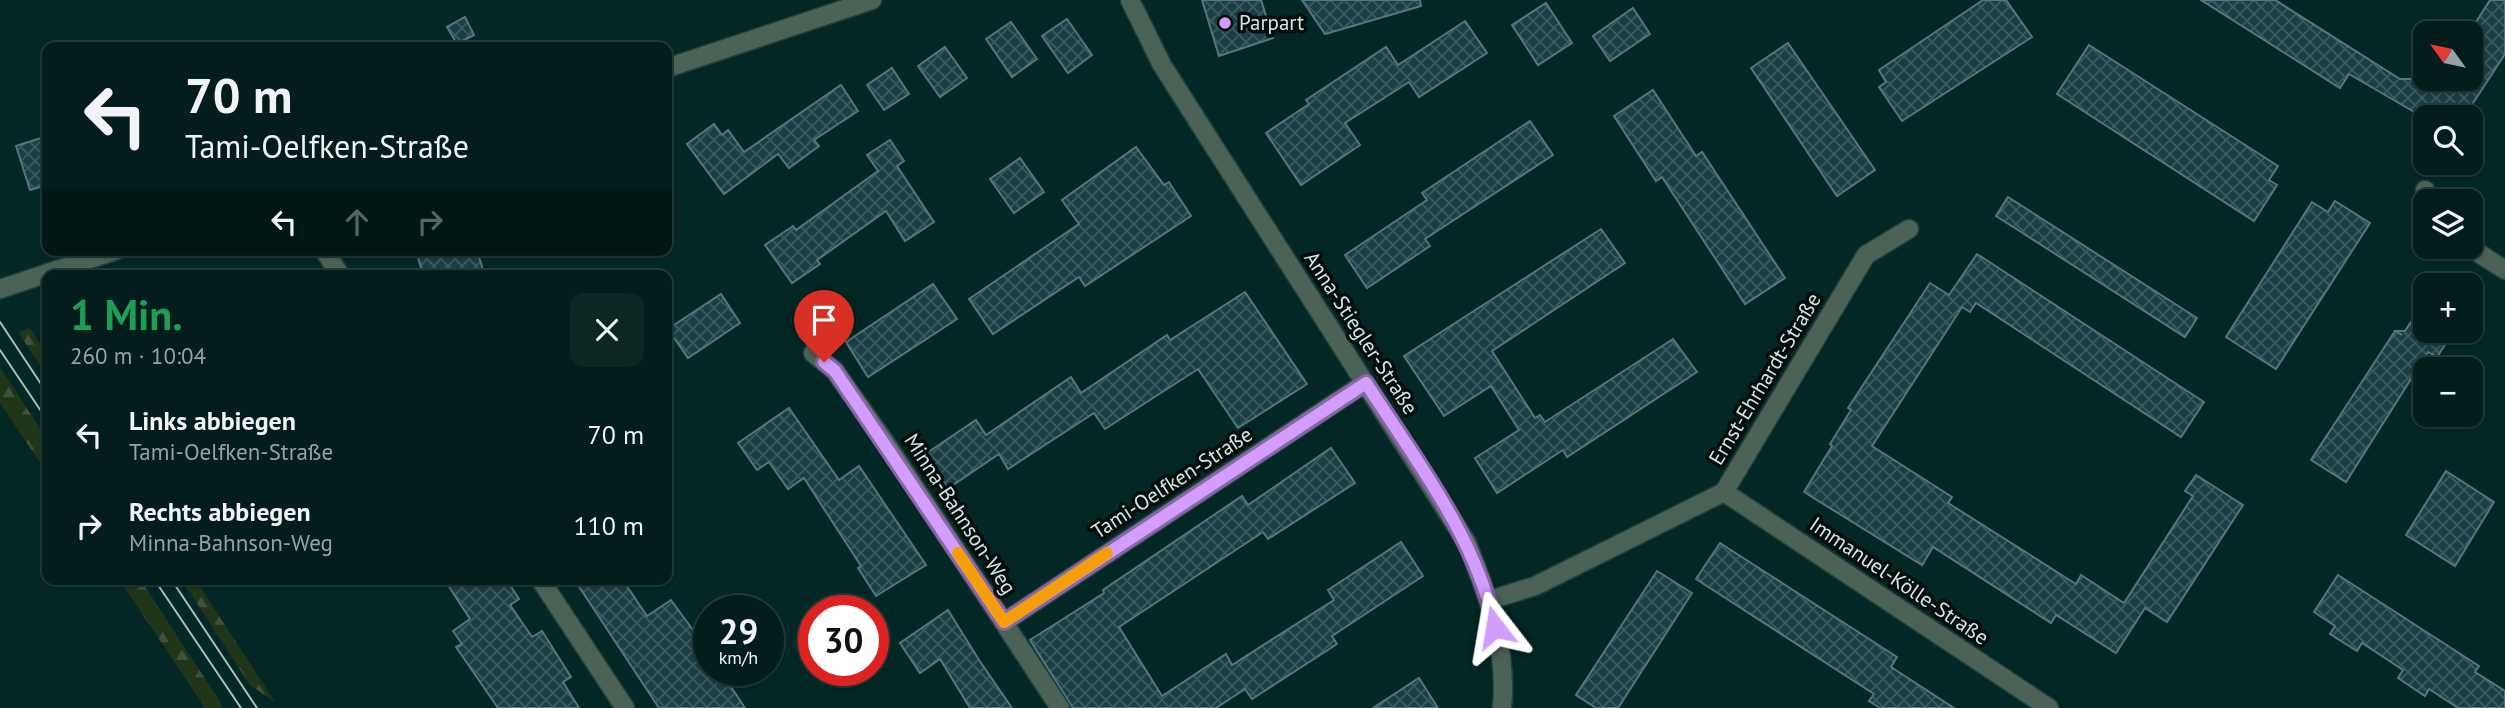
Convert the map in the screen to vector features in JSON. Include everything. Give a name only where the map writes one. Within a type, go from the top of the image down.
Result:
[{"type":"street","points":[[672,66],[872,0]]},
{"type":"street","name":"Anna-Stiegler-Straße","points":[[1130,0],[1162,65],[1466,543],[1489,600],[1501,654],[1502,708]]},
{"type":"street","name":"Ernst-Ehrhardt-Straße","points":[[1489,600],[1535,586],[1724,492],[1866,255],[1909,229]]},
{"type":"street","points":[[57,270],[99,256]]},
{"type":"street","points":[[2483,256],[2505,270]]},
{"type":"street","points":[[0,289],[42,275]]},
{"type":"street","name":"Minna-Bahnson-Weg","points":[[813,353],[842,381],[1060,708]]},
{"type":"street","name":"Tami-Oelfken-Straße","points":[[1004,622],[1366,383]]},
{"type":"street","name":"Immanuel-Kölle-Straße","points":[[1724,492],[2049,708]]},
{"type":"street","points":[[544,585],[625,708]]},
{"type":"green space","points":[[30,328],[42,346],[42,368],[18,332]]},
{"type":"green space","points":[[0,367],[42,431],[42,466],[0,403]]},
{"type":"green space","points":[[123,585],[144,585],[221,703],[221,708],[205,708]]},
{"type":"green space","points":[[185,585],[199,585],[275,702],[250,685]]},
{"type":"building","points":[[1202,0],[1261,0],[1273,38],[1219,56]]},
{"type":"building","points":[[1302,0],[1420,0],[1421,6],[1325,34]]},
{"type":"building","points":[[1983,0],[2006,0],[2032,37],[1902,121],[1879,87],[1886,82],[1879,70]]},
{"type":"building","points":[[2201,0],[2275,0],[2400,79],[2413,79],[2413,91],[2481,91],[2472,105],[2413,105],[2413,111],[2349,74],[2340,88]]},
{"type":"building","points":[[2490,0],[2505,0],[2505,54],[2483,88],[2483,21],[2477,21]]},
{"type":"building","points":[[1546,3],[1572,43],[1538,65],[1512,25]]},
{"type":"building","points":[[1633,8],[1650,34],[1610,61],[1593,36]]},
{"type":"building","points":[[465,17],[474,35],[456,42],[447,27]]},
{"type":"building","points":[[1067,19],[1092,55],[1068,73],[1042,36]]},
{"type":"building","points":[[1465,21],[1487,53],[1419,97],[1409,82],[1345,123],[1360,145],[1301,185],[1266,133],[1309,104],[1306,100],[1386,47],[1398,65]]},
{"type":"building","points":[[1011,22],[1037,59],[1012,77],[986,39]]},
{"type":"building","points":[[1788,43],[1875,170],[1837,196],[1751,68]]},
{"type":"building","points":[[2089,45],[2278,166],[2269,180],[2277,185],[2254,221],[2057,94]]},
{"type":"building","points":[[945,47],[967,78],[940,97],[918,66]]},
{"type":"building","points":[[892,68],[909,94],[884,110],[867,85]]},
{"type":"building","points":[[841,85],[858,111],[814,140],[819,146],[789,168],[778,154],[724,194],[687,144],[714,124],[722,135],[728,130],[744,152]]},
{"type":"building","points":[[1653,90],[1696,156],[1702,152],[1785,278],[1745,304],[1662,177],[1656,181],[1614,116]]},
{"type":"building","points":[[1530,121],[1553,155],[1425,239],[1430,246],[1367,288],[1345,255],[1427,200],[1422,193]]},
{"type":"building","points":[[42,138],[42,186],[30,190],[16,146]]},
{"type":"building","points":[[890,140],[904,161],[897,166],[934,222],[905,241],[886,211],[817,260],[820,264],[792,283],[765,245],[793,226],[796,230],[878,171],[867,155]]},
{"type":"building","points":[[1136,147],[1164,185],[1169,182],[1191,216],[1085,286],[1079,277],[993,334],[969,299],[1079,224],[1062,200]]},
{"type":"building","points":[[1020,158],[1044,192],[1014,213],[990,179]]},
{"type":"building","points":[[2008,197],[2197,318],[2185,337],[1996,216]]},
{"type":"building","points":[[2335,201],[2370,223],[2276,369],[2226,337],[2312,202],[2328,212]]},
{"type":"building","points":[[1601,229],[1625,263],[1492,351],[1535,418],[1540,415],[1545,422],[1673,339],[1697,372],[1567,457],[1563,450],[1497,493],[1475,458],[1519,430],[1491,386],[1444,416],[1404,356]]},
{"type":"building","points":[[1977,254],[2204,402],[2181,437],[1976,303],[1970,312],[1962,307],[1872,446],[1952,497],[1948,503],[2076,584],[2081,575],[2124,603],[2193,496],[2185,491],[2196,475],[2243,505],[2167,622],[2145,608],[2116,653],[2056,615],[2051,623],[1933,547],[1922,565],[1804,492],[1851,410],[1848,408],[1930,283],[1949,295]]},
{"type":"building","points":[[418,256],[479,256],[483,270],[422,270]]},
{"type":"building","points":[[933,284],[957,319],[868,377],[846,342]]},
{"type":"building","points":[[1245,292],[1307,384],[1238,428],[1198,369],[1105,429],[1094,413],[1008,469],[999,454],[947,489],[924,455],[976,420],[986,435],[1071,377],[1081,393],[1167,335],[1170,340]]},
{"type":"building","points":[[721,294],[740,323],[688,358],[672,335],[672,326]]},
{"type":"building","points":[[2413,319],[2413,343],[2446,343],[2437,357],[2428,352],[2425,357],[2413,357],[2413,376],[2346,482],[2311,460],[2395,331],[2402,335],[2396,331],[2405,331]]},
{"type":"building","points":[[789,408],[839,480],[859,466],[926,565],[875,595],[858,568],[861,566],[804,478],[788,489],[769,462],[757,470],[738,443]]},
{"type":"building","points":[[1331,448],[1355,483],[1268,539],[1263,532],[1119,627],[1162,696],[1226,654],[1232,665],[1334,600],[1328,590],[1401,542],[1423,576],[1332,636],[1337,644],[1252,699],[1245,689],[1216,708],[1073,708],[1030,640],[1104,593],[1103,590],[1242,496],[1248,505]]},
{"type":"building","points":[[2446,471],[2494,502],[2455,566],[2406,535]]},
{"type":"building","points":[[1720,543],[1897,657],[1891,667],[1954,708],[1880,708],[1869,701],[1874,694],[1696,579]]},
{"type":"building","points":[[1657,571],[1692,593],[1618,708],[1596,708],[1576,695]]},
{"type":"building","points":[[2338,575],[2479,666],[2475,672],[2505,691],[2505,708],[2458,708],[2429,689],[2425,696],[2398,678],[2403,670],[2362,643],[2357,651],[2330,634],[2335,626],[2314,612]]},
{"type":"building","points":[[448,585],[510,585],[519,599],[510,605],[532,637],[542,631],[571,677],[563,682],[579,708],[498,708],[456,647],[462,644],[453,631],[470,619]]},
{"type":"building","points":[[578,585],[626,585],[647,616],[671,600],[693,630],[693,686],[731,686],[745,708],[659,708]]},
{"type":"building","points":[[948,610],[1012,708],[970,708],[940,659],[920,673],[900,643]]},
{"type":"building","points":[[1419,678],[1438,708],[1373,708]]},
{"type":"tram line","points":[[0,322],[42,385]]},
{"type":"tram line","points":[[0,350],[42,413]]},
{"type":"tram line","points":[[158,585],[241,708]]},
{"type":"tram line","points":[[175,585],[257,708]]},
{"type":"slow traffic","points":[[958,553],[1004,622],[1107,553]]},
{"type":"place","name":"Parpart","points":[[1225,23]]},
{"type":"route","points":[[824,362],[835,371],[886,442],[1004,622],[1366,383],[1466,543],[1489,600],[1495,627]]}]
